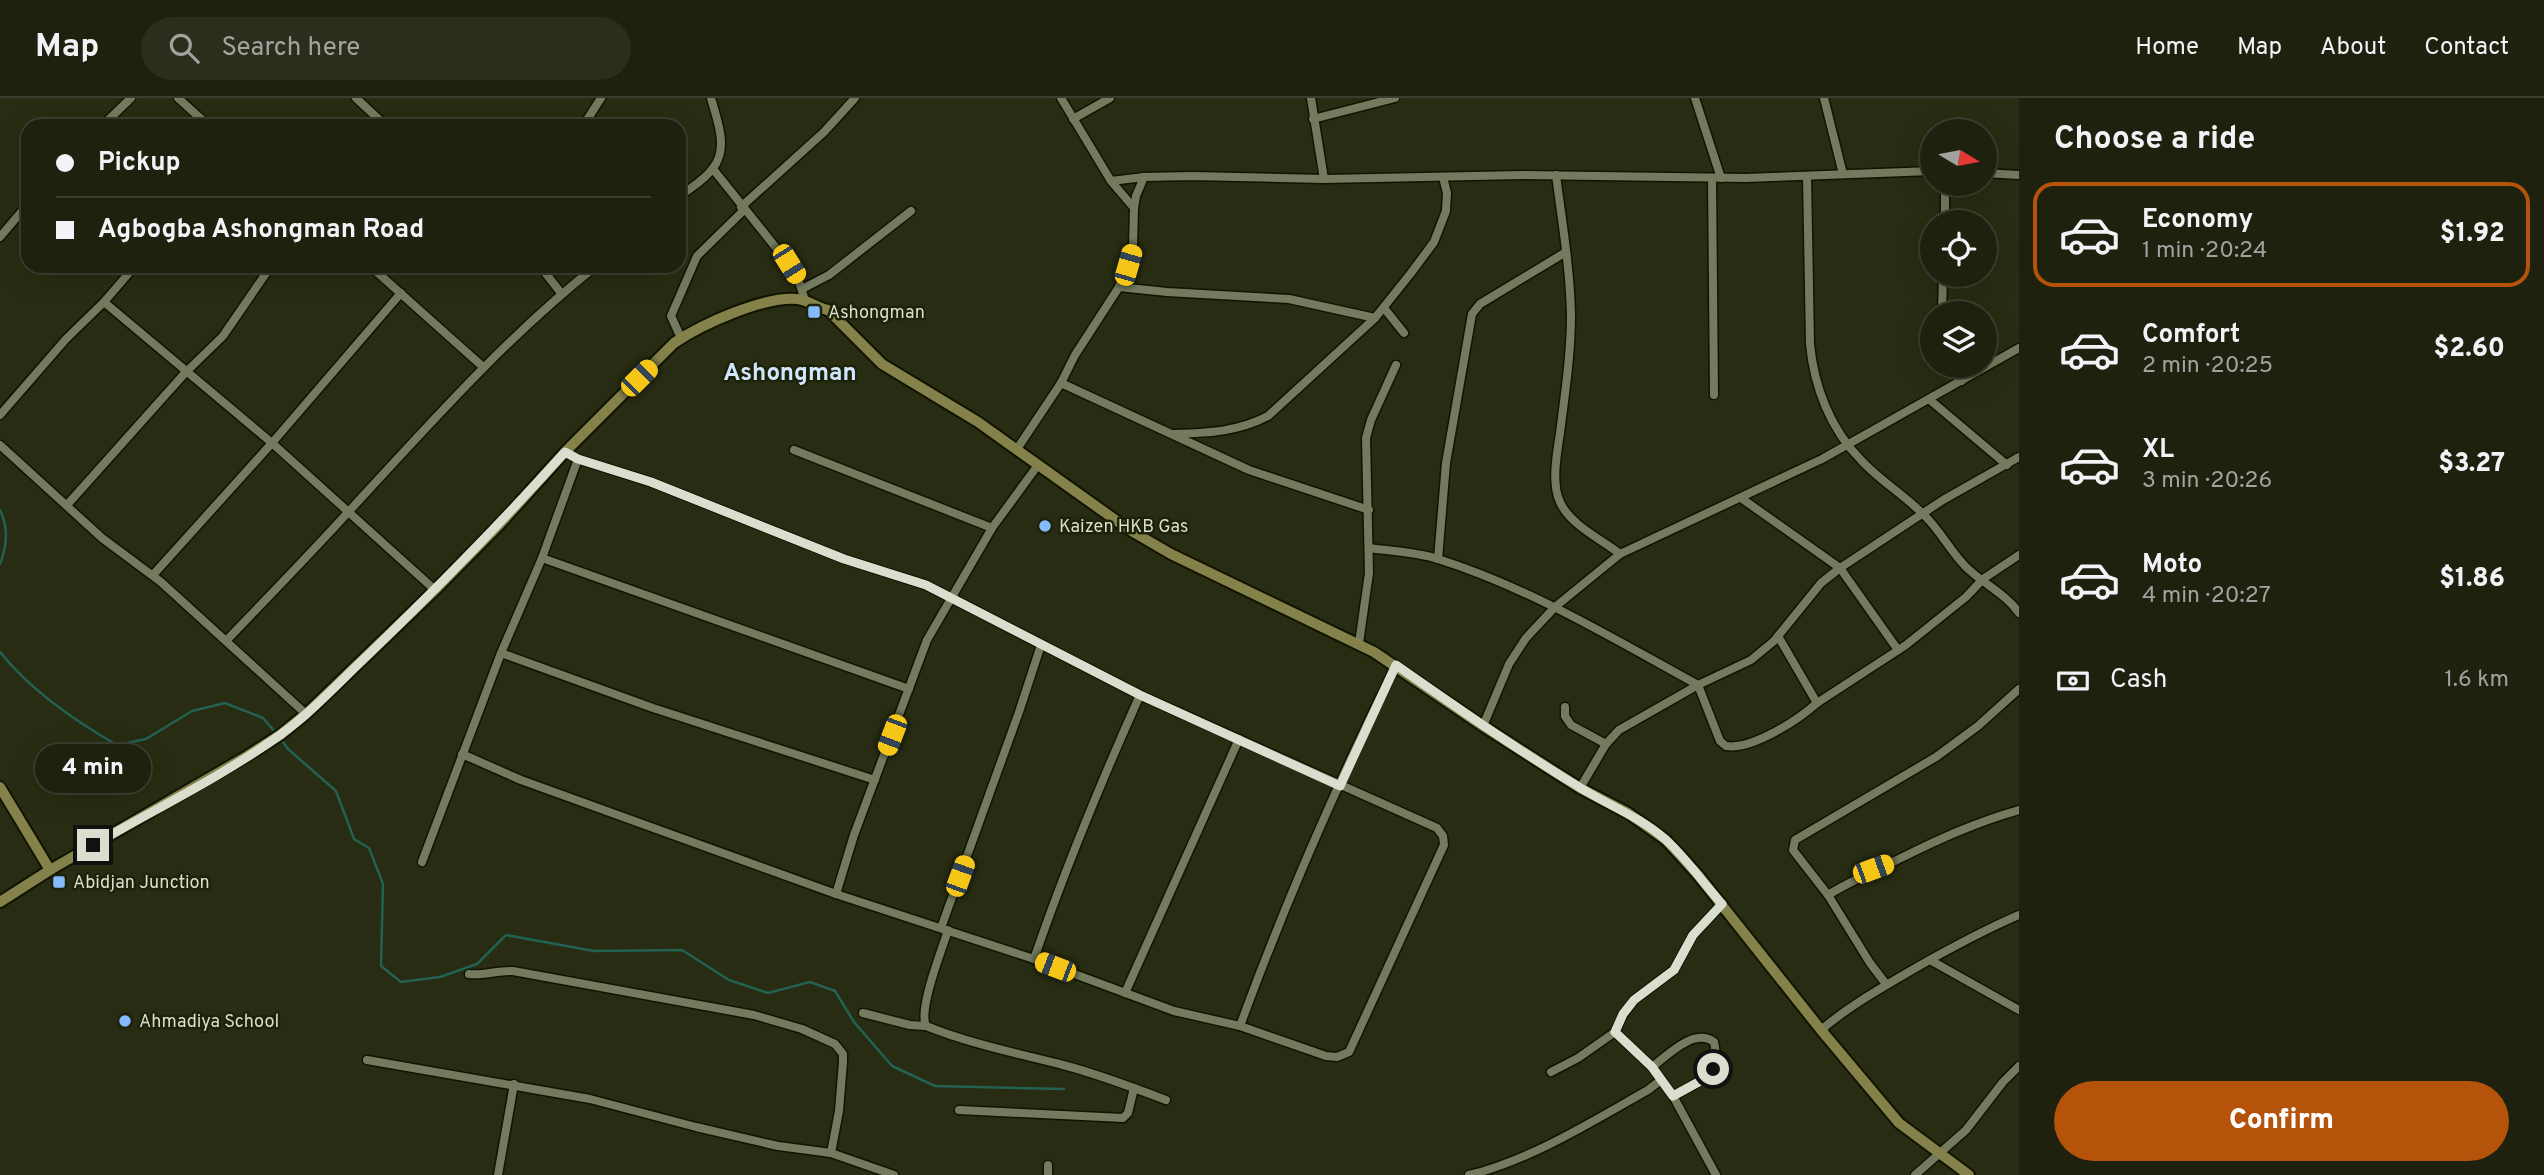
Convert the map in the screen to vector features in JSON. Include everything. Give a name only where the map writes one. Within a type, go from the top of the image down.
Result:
[{"type":"street","points":[[109,119],[131,98]]},
{"type":"street","points":[[178,98],[201,119]]},
{"type":"street","points":[[356,98],[378,119]]},
{"type":"street","points":[[588,119],[601,98]]},
{"type":"street","points":[[686,191],[713,169],[719,156],[721,138],[711,98]]},
{"type":"street","points":[[681,338],[671,316],[697,256],[743,208],[824,132],[855,98]]},
{"type":"street","points":[[1061,98],[1111,181],[1133,208]]},
{"type":"street","points":[[1073,119],[1110,98]]},
{"type":"street","points":[[1311,98],[1324,179]]},
{"type":"street","points":[[1314,119],[1395,98]]},
{"type":"street","points":[[1695,98],[1716,178],[1714,396]]},
{"type":"street","points":[[1824,98],[1843,174]]},
{"type":"street","points":[[713,169],[789,264],[803,295],[816,307],[828,310],[862,346],[889,368],[940,397],[1128,529],[1171,554],[1359,643],[1396,665],[1483,726],[1580,788],[1628,813],[1666,840],[1686,860],[1899,1123],[1969,1175]]},
{"type":"street","points":[[1111,181],[1144,177],[1324,179],[1556,175],[1716,178],[1920,171]]},
{"type":"street","points":[[1997,173],[2019,174]]},
{"type":"street","points":[[1556,175],[1571,315],[1557,466],[1559,501],[1577,523],[1620,554]]},
{"type":"street","points":[[1807,176],[1812,368],[1821,398],[1848,444],[1861,460],[1923,514],[1959,559],[2019,613]]},
{"type":"street","points":[[1017,449],[1119,287],[1133,247],[1133,208],[1144,177]]},
{"type":"street","points":[[1174,434],[1221,433],[1248,426],[1268,416],[1375,318],[1434,242],[1446,211],[1447,193],[1443,177]]},
{"type":"street","points":[[0,902],[280,735],[435,590],[565,452],[681,338],[729,316],[803,295],[911,211]]},
{"type":"street","points":[[0,237],[21,212]]},
{"type":"street","points":[[1438,559],[1446,463],[1472,314],[1480,304],[1566,252]]},
{"type":"street","points":[[0,415],[82,321],[104,302],[129,273]]},
{"type":"street","points":[[66,505],[223,336],[266,273]]},
{"type":"street","points":[[378,273],[482,366]]},
{"type":"street","points":[[545,273],[561,293]]},
{"type":"street","points":[[227,640],[349,512],[482,366],[561,293],[587,273]]},
{"type":"street","points":[[1119,287],[1289,299],[1375,318]]},
{"type":"street","points":[[153,575],[272,443],[401,293]]},
{"type":"street","points":[[104,302],[272,443],[435,590]]},
{"type":"street","points":[[1384,308],[1404,333]]},
{"type":"street","points":[[1483,726],[1509,664],[1527,638],[1555,607],[1620,554],[1741,498],[1848,444],[2019,348]]},
{"type":"street","points":[[1359,643],[1369,548],[1366,438],[1371,420],[1396,365]]},
{"type":"street","points":[[1061,383],[1249,470],[1369,510]]},
{"type":"street","points":[[1930,400],[2007,465]]},
{"type":"street","points":[[0,445],[102,538],[153,575],[306,713]]},
{"type":"street","points":[[794,450],[992,528]]},
{"type":"street","points":[[462,754],[521,780],[836,894],[1034,959],[1174,1011],[1240,1026],[1326,1056],[1337,1057],[1349,1052],[1444,845],[1443,836],[1437,828],[1140,695],[951,598],[904,577],[844,559],[651,482],[578,459],[565,452]]},
{"type":"street","points":[[1580,788],[1606,744],[1619,730],[1698,685],[1751,660],[1778,636],[1821,583],[1840,568],[1943,500],[2019,457]]},
{"type":"street","points":[[422,862],[462,754],[542,558],[578,459]]},
{"type":"street","points":[[836,894],[854,835],[927,640],[992,528],[1038,465]]},
{"type":"street","points":[[1741,498],[1840,568],[1898,650]]},
{"type":"street","points":[[1369,548],[1438,559],[1555,607],[1698,685],[1720,741],[1732,747],[1741,746],[1791,723],[1816,703],[1898,650],[1966,597],[1983,579],[2019,555]]},
{"type":"street","points":[[542,558],[909,689]]},
{"type":"street","points":[[1778,636],[1816,703]]},
{"type":"street","points":[[926,1026],[923,1020],[926,1004],[945,929],[1041,645]]},
{"type":"street","points":[[502,653],[653,708],[875,780]]},
{"type":"street","points":[[1240,1026],[1285,909],[1396,665]]},
{"type":"street","points":[[1886,984],[1828,895],[1793,850],[1795,840],[1936,757],[1978,726],[2019,689]]},
{"type":"street","points":[[1034,959],[1061,879],[1140,695]]},
{"type":"street","points":[[1565,707],[1565,716],[1571,725],[1606,744]]},
{"type":"street","points":[[1125,993],[1239,739]]},
{"type":"street","points":[[0,787],[50,870]]},
{"type":"street","points":[[1828,895],[1856,877],[1943,837],[2019,810]]},
{"type":"street","points":[[1551,1072],[1578,1058],[1615,1032],[1623,1014],[1634,1000],[1674,970],[1693,935],[1722,904]]},
{"type":"street","points":[[1821,1030],[1847,1008],[1886,984],[1987,929],[2019,915]]},
{"type":"street","points":[[1930,960],[2019,1010]]},
{"type":"street","points":[[468,974],[513,971],[717,1007],[802,1030],[835,1044],[844,1062],[831,1153]]},
{"type":"street","points":[[863,1013],[910,1025],[926,1026],[973,1044],[1065,1066],[1134,1087],[1166,1100]]},
{"type":"street","points":[[1615,1032],[1652,1067],[1673,1096],[1713,1174]]},
{"type":"street","points":[[1652,1067],[1694,1039],[1706,1037],[1714,1042],[1717,1057],[1713,1069],[1704,1079],[1673,1096]]},
{"type":"street","points":[[367,1059],[590,1098],[641,1114],[778,1146],[831,1153],[894,1175]]},
{"type":"street","points":[[1915,1175],[1966,1130],[2003,1082],[2017,1071]]},
{"type":"street","points":[[1469,1175],[1549,1144],[1648,1090],[1661,1080]]},
{"type":"street","points":[[498,1175],[514,1084]]},
{"type":"street","points":[[960,1110],[1123,1118],[1128,1113],[1134,1087]]},
{"type":"street","points":[[1048,1165],[1048,1175]]},
{"type":"waterway","points":[[0,510],[6,537],[0,564]]},
{"type":"waterway","points":[[0,652],[25,680],[54,704],[117,745],[146,739],[192,711],[225,703],[263,718],[276,733]]},
{"type":"waterway","points":[[280,738],[288,749],[336,791],[354,839],[369,848],[383,884],[381,966],[401,982],[440,977],[477,964],[506,935],[594,951],[682,950],[729,980],[768,993],[810,982],[835,991],[854,1022],[892,1066],[935,1086],[1064,1089]]},
{"type":"place","name":"Ashongman","points":[[814,312]]},
{"type":"place","name":"Kaizen HKB Gas","points":[[1045,526]]},
{"type":"place","name":"Abidjan Junction","points":[[59,882]]},
{"type":"place","name":"Ahmadiya School","points":[[125,1021]]},
{"type":"district","name":"Ashongman","points":[[790,372]]},
{"type":"route","points":[[93,845],[280,735],[435,590],[565,452],[578,459],[651,482],[844,559],[926,585],[1140,695],[1340,786],[1396,665],[1483,726],[1580,788],[1646,825],[1686,860],[1722,904],[1693,935],[1674,970],[1634,1000],[1623,1014],[1615,1032],[1652,1067],[1673,1096],[1704,1079],[1713,1069]]}]
